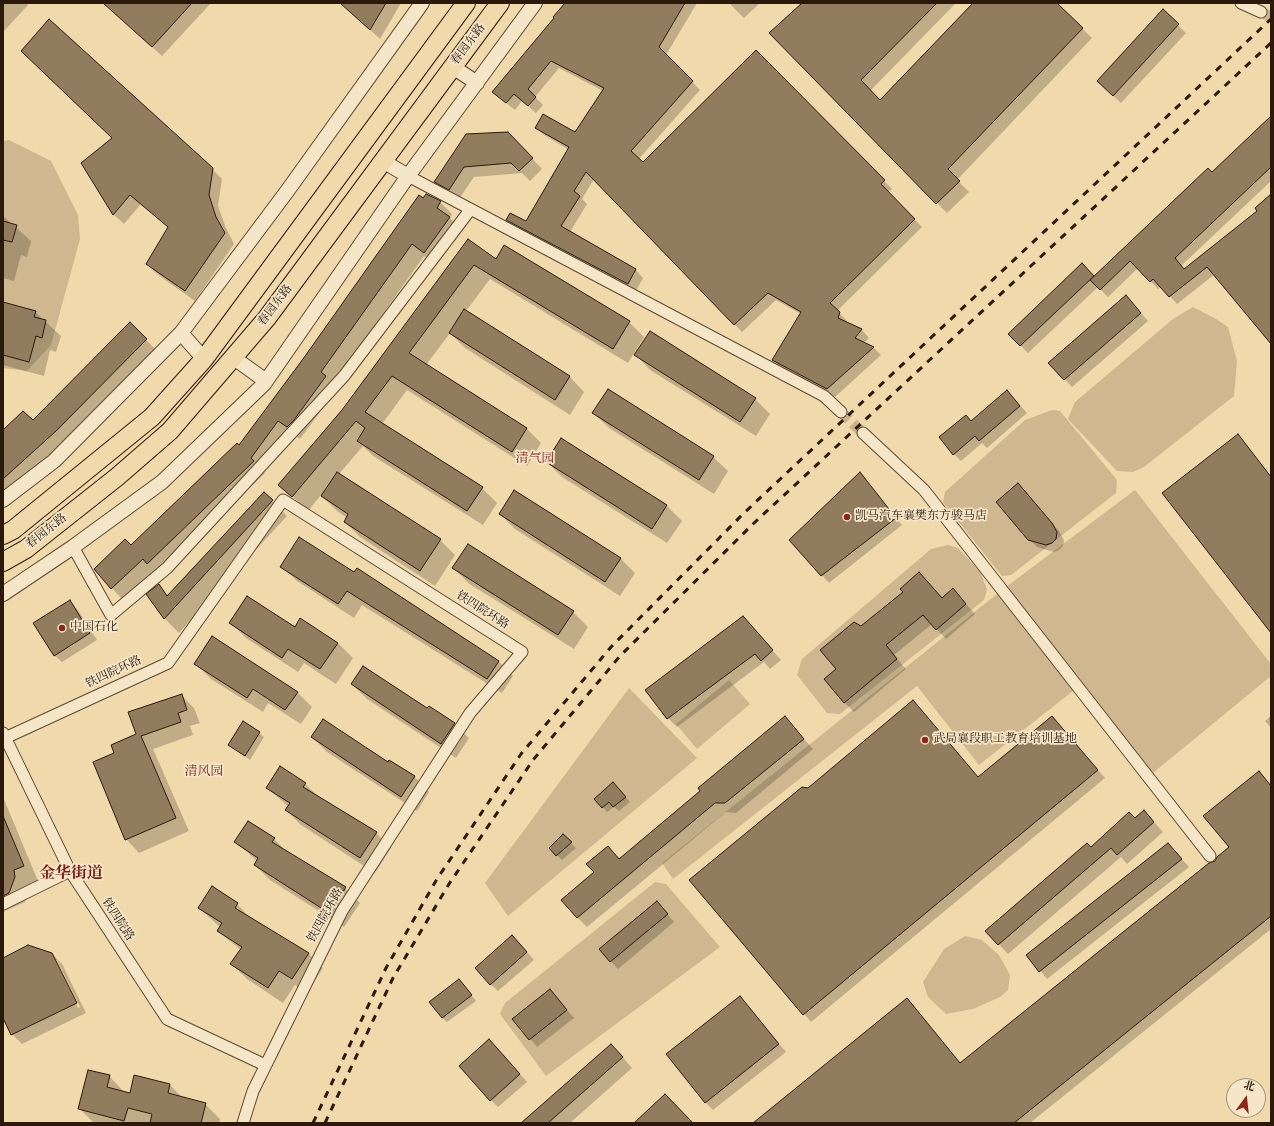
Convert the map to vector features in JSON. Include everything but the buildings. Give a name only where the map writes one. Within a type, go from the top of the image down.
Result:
[{"type":"main road","name":"春园东路","points":[[3,562],[26,549],[117,477],[170,431],[267,318],[500,3]]},
{"type":"main road","name":"春园东路","points":[[3,535],[13,530],[152,416],[204,358],[459,6]]},
{"type":"street","points":[[3,500],[54,461],[181,333],[288,190],[422,3]]},
{"type":"street","points":[[3,594],[73,547],[162,482],[266,381],[408,176],[535,3]]},
{"type":"street","points":[[1241,3],[1261,12]]},
{"type":"street","points":[[453,67],[477,83]]},
{"type":"street","points":[[384,161],[470,210],[824,396],[841,412]]},
{"type":"street","points":[[73,547],[111,615],[167,568],[344,376],[470,210]]},
{"type":"street","points":[[181,333],[204,358]]},
{"type":"street","points":[[234,358],[266,381]]},
{"type":"street","points":[[863,433],[924,490],[1210,856]]},
{"type":"street","name":"铁四院环路","points":[[4,736],[168,663],[283,500],[522,652],[470,713],[342,911],[253,1090],[243,1123]]},
{"type":"street","name":"铁四院路","points":[[4,736],[70,871],[167,1019],[265,1066]]},
{"type":"street","points":[[3,904],[70,871]]},
{"type":"shaded area","points":[[9,140],[51,161],[78,215],[80,239],[51,345],[27,371],[3,368],[3,141]]},
{"type":"shaded area","points":[[1193,307],[1228,327],[1237,361],[1234,396],[1144,467],[1133,472],[1117,471],[1068,419],[1075,402],[1173,319]]},
{"type":"shaded area","points":[[1052,410],[1060,411],[1117,480],[1116,493],[1011,575],[1002,576],[943,502],[945,492],[1025,420]]},
{"type":"shaded area","points":[[1135,490],[1271,664],[1271,676],[1148,777],[1078,687],[979,765],[917,686],[673,879],[662,863],[1002,590]]},
{"type":"shaded area","points":[[948,545],[958,548],[981,573],[987,590],[984,600],[840,714],[827,713],[797,675],[802,659],[931,549]]},
{"type":"shaded area","points":[[729,680],[750,704],[697,749],[676,724]]},
{"type":"shaded area","points":[[629,688],[697,758],[508,916],[485,883]]},
{"type":"shaded area","points":[[655,882],[666,884],[720,947],[546,1076],[500,1014],[505,1003]]},
{"type":"shaded area","points":[[965,936],[982,940],[999,955],[1010,975],[1008,990],[1000,997],[973,1009],[946,1014],[928,997],[923,982],[944,949]]},
{"type":"tunnel","points":[[1261,12],[1271,17]]},
{"type":"tunnel","points":[[841,412],[863,433]]},
{"type":"railway","points":[[313,1123],[386,968],[437,879],[521,754],[611,647],[744,513],[1271,19]]},
{"type":"railway","points":[[325,1123],[393,978],[449,884],[533,760],[620,656],[753,524],[1271,43]]},
{"type":"place","name":"凯马汽车襄樊东方骏马店","points":[[847,517]]},
{"type":"place","name":"中国石化","points":[[62,628]]},
{"type":"place","name":"武局襄段职工教育培训基地","points":[[925,740]]},
{"type":"district","name":"清气园","points":[[535,460]]},
{"type":"district","name":"清风园","points":[[204,773]]},
{"type":"district","name":"金华街道","points":[[71,875]]}]
